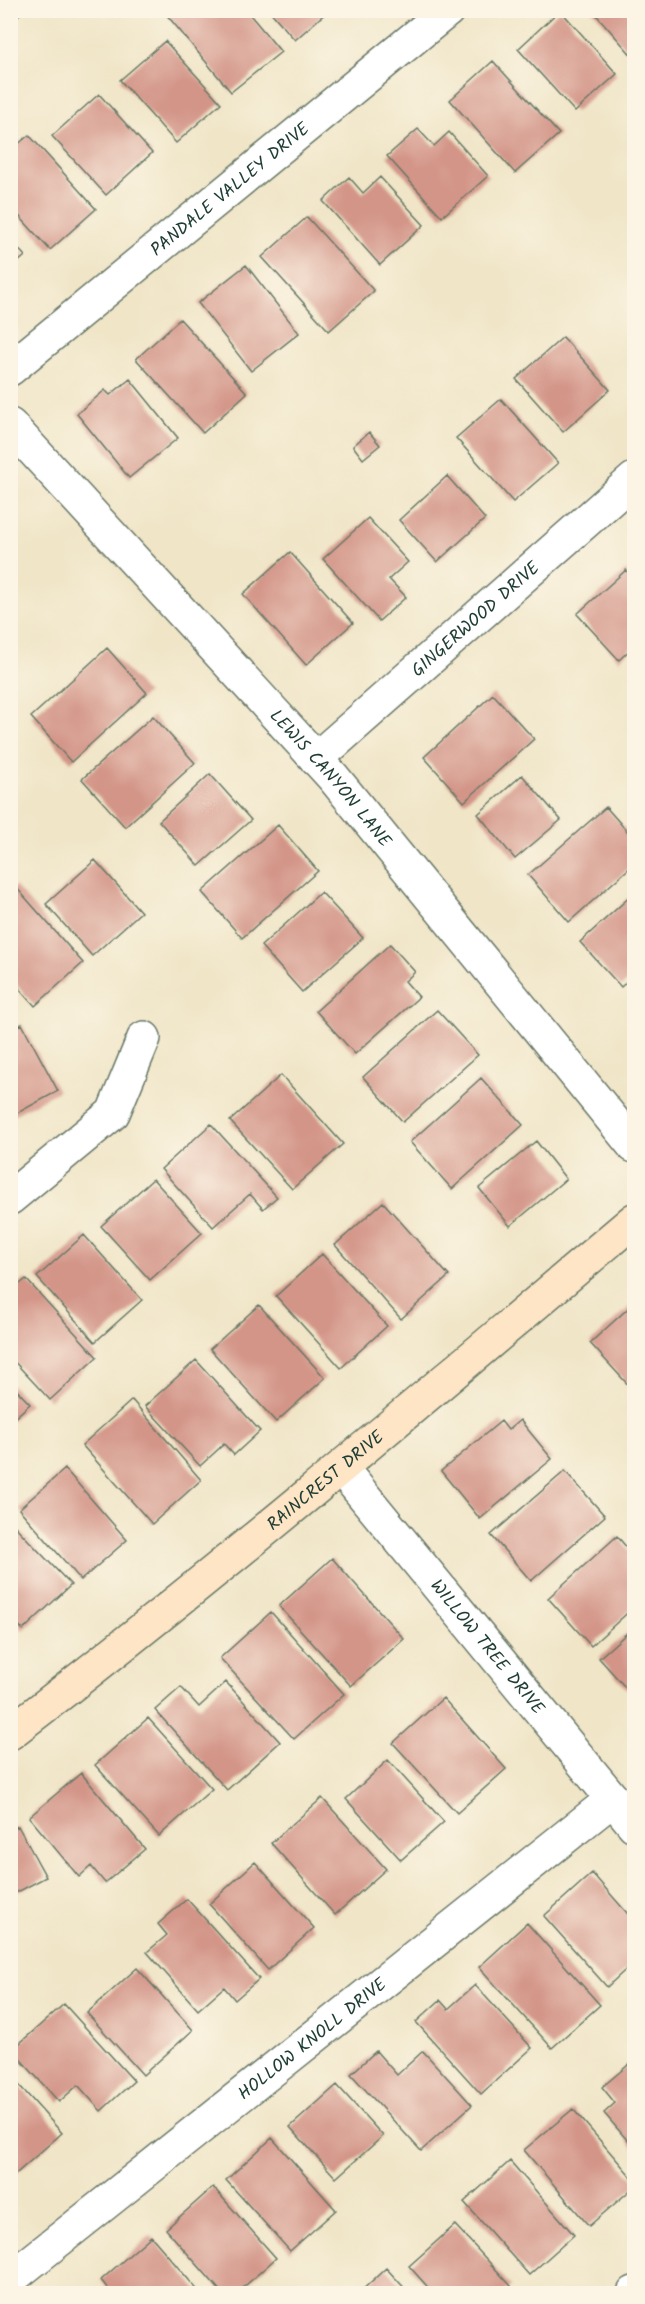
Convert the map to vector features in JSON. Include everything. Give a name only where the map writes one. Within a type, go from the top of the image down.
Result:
[{"type":"street","name":"PANDALE VALLEY DRIVE","points":[[10,369],[448,10]]},
{"type":"street","name":"LEWIS CANYON LANE","points":[[10,425],[316,759],[634,1146]]},
{"type":"street","name":"GINGERWOOD DRIVE","points":[[316,759],[634,479]]},
{"type":"street","points":[[10,1198],[113,1113],[144,1038]]},
{"type":"street","name":"RAINCREST DRIVE","points":[[10,1733],[112,1655],[341,1468],[634,1220]]},
{"type":"street","name":"WILLOW TREE DRIVE","points":[[341,1468],[634,1825]]},
{"type":"street","name":"HOLLOW KNOLL DRIVE","points":[[10,2279],[613,1799]]},
{"type":"building","points":[[10,10],[24,10],[10,23]]},
{"type":"building","points":[[170,10],[246,10],[281,52],[231,92],[166,14]]},
{"type":"building","points":[[269,10],[329,10],[295,40]]},
{"type":"building","points":[[560,10],[617,74],[575,112],[518,49]]},
{"type":"building","points":[[592,10],[634,10],[634,58]]},
{"type":"building","points":[[165,41],[221,103],[176,143],[120,80]]},
{"type":"building","points":[[493,61],[559,134],[515,173],[450,100]]},
{"type":"building","points":[[99,94],[152,153],[106,195],[52,136]]},
{"type":"building","points":[[418,129],[434,146],[449,132],[488,176],[442,217],[387,156]]},
{"type":"building","points":[[29,135],[96,209],[50,250],[10,206],[10,151]]},
{"type":"building","points":[[349,177],[363,193],[380,177],[424,225],[380,265],[323,201]]},
{"type":"building","points":[[307,217],[374,291],[329,331],[262,257]]},
{"type":"building","points":[[10,240],[25,256],[10,269]]},
{"type":"building","points":[[246,265],[299,333],[251,371],[198,303]]},
{"type":"building","points":[[180,319],[247,393],[203,433],[136,359]]},
{"type":"building","points":[[563,337],[610,390],[563,432],[516,379]]},
{"type":"building","points":[[130,379],[178,438],[129,478],[77,414],[105,390],[110,395]]},
{"type":"building","points":[[501,399],[558,463],[513,502],[456,438]]},
{"type":"building","points":[[369,432],[380,445],[363,459],[353,446]]},
{"type":"building","points":[[447,476],[485,519],[437,562],[399,520]]},
{"type":"building","points":[[368,518],[408,562],[389,579],[406,597],[379,621],[323,559]]},
{"type":"building","points":[[290,552],[353,623],[306,665],[243,594]]},
{"type":"building","points":[[626,570],[634,579],[634,646],[619,660],[577,614]]},
{"type":"building","points":[[107,648],[147,693],[71,762],[31,717]]},
{"type":"building","points":[[493,694],[534,739],[464,802],[424,757]]},
{"type":"building","points":[[153,716],[195,763],[125,827],[82,779]]},
{"type":"building","points":[[210,774],[251,820],[199,866],[159,821]]},
{"type":"building","points":[[522,775],[561,820],[515,859],[478,814]]},
{"type":"building","points":[[606,807],[634,839],[634,864],[569,922],[528,875]]},
{"type":"building","points":[[278,825],[318,871],[242,938],[202,892]]},
{"type":"building","points":[[95,860],[141,912],[92,956],[46,904]]},
{"type":"building","points":[[15,886],[83,963],[35,1006],[10,978],[10,890]]},
{"type":"building","points":[[321,892],[363,938],[302,992],[261,946]]},
{"type":"building","points":[[634,893],[634,975],[621,987],[580,942]]},
{"type":"building","points":[[390,944],[415,972],[405,981],[419,997],[355,1054],[316,1011]]},
{"type":"building","points":[[437,1010],[478,1055],[403,1122],[363,1077]]},
{"type":"building","points":[[22,1024],[58,1091],[10,1117],[10,1030]]},
{"type":"building","points":[[281,1075],[343,1144],[292,1189],[230,1121]]},
{"type":"building","points":[[481,1078],[523,1125],[452,1189],[410,1142]]},
{"type":"building","points":[[211,1124],[277,1197],[263,1209],[250,1194],[213,1227],[161,1169]]},
{"type":"building","points":[[536,1141],[566,1179],[510,1226],[479,1188]]},
{"type":"building","points":[[153,1179],[202,1233],[150,1280],[101,1226]]},
{"type":"building","points":[[383,1202],[449,1276],[401,1319],[335,1245]]},
{"type":"building","points":[[84,1235],[142,1300],[95,1342],[37,1277]]},
{"type":"building","points":[[322,1254],[387,1326],[341,1368],[276,1296]]},
{"type":"building","points":[[26,1279],[97,1357],[50,1400],[10,1357],[10,1292]]},
{"type":"building","points":[[634,1303],[634,1385],[631,1388],[590,1343]]},
{"type":"building","points":[[259,1305],[325,1378],[276,1422],[210,1349]]},
{"type":"building","points":[[196,1360],[260,1431],[234,1455],[224,1444],[200,1466],[145,1406]]},
{"type":"building","points":[[10,1383],[30,1404],[10,1422]]},
{"type":"building","points":[[132,1400],[201,1480],[152,1524],[82,1445]]},
{"type":"building","points":[[520,1420],[552,1459],[480,1519],[441,1471],[501,1421],[508,1430]]},
{"type":"building","points":[[65,1469],[127,1540],[81,1580],[19,1509]]},
{"type":"building","points":[[565,1471],[605,1516],[531,1581],[491,1535]]},
{"type":"building","points":[[10,1521],[71,1585],[23,1630],[10,1616]]},
{"type":"building","points":[[617,1536],[634,1556],[634,1607],[591,1646],[548,1598]]},
{"type":"building","points":[[332,1558],[404,1639],[351,1686],[279,1606]]},
{"type":"building","points":[[271,1612],[344,1694],[294,1739],[220,1658]]},
{"type":"building","points":[[634,1627],[634,1697],[599,1658]]},
{"type":"building","points":[[226,1682],[280,1742],[227,1790],[155,1710],[181,1687],[199,1707]]},
{"type":"building","points":[[443,1698],[506,1769],[457,1813],[393,1743]]},
{"type":"building","points":[[148,1718],[212,1789],[159,1836],[95,1765]]},
{"type":"building","points":[[388,1760],[444,1822],[401,1860],[346,1799]]},
{"type":"building","points":[[81,1773],[145,1849],[105,1883],[91,1866],[79,1877],[29,1817]]},
{"type":"building","points":[[322,1798],[386,1869],[335,1915],[271,1843]]},
{"type":"building","points":[[18,1826],[46,1877],[10,1896],[10,1830]]},
{"type":"building","points":[[255,1862],[314,1928],[268,1970],[209,1904]]},
{"type":"building","points":[[592,1873],[634,1921],[634,1962],[607,1987],[544,1916]]},
{"type":"building","points":[[187,1899],[259,1979],[235,2000],[224,1987],[198,2010],[147,1952],[167,1935],[158,1924]]},
{"type":"building","points":[[527,1923],[600,2005],[552,2048],[479,1967]]},
{"type":"building","points":[[137,1968],[193,2030],[143,2075],[87,2013]]},
{"type":"building","points":[[475,1985],[532,2048],[481,2094],[416,2022],[440,2000],[448,2009]]},
{"type":"building","points":[[64,2004],[134,2081],[101,2111],[78,2085],[59,2102],[12,2050]]},
{"type":"building","points":[[376,2051],[397,2075],[423,2051],[472,2105],[421,2151],[351,2074]]},
{"type":"building","points":[[634,2060],[634,2148],[604,2113],[615,2103],[602,2087]]},
{"type":"building","points":[[10,2075],[62,2133],[10,2179]]},
{"type":"building","points":[[337,2085],[383,2136],[336,2178],[290,2127]]},
{"type":"building","points":[[573,2109],[634,2180],[634,2187],[589,2226],[524,2150]]},
{"type":"building","points":[[272,2138],[336,2210],[290,2251],[226,2180]]},
{"type":"building","points":[[510,2161],[574,2235],[529,2275],[464,2202]]},
{"type":"building","points":[[213,2187],[276,2258],[236,2294],[223,2294],[166,2229]]},
{"type":"building","points":[[455,2225],[511,2286],[503,2294],[434,2294],[409,2266]]},
{"type":"building","points":[[151,2236],[201,2294],[112,2294],[101,2280]]},
{"type":"building","points":[[386,2268],[410,2294],[358,2294]]}]
